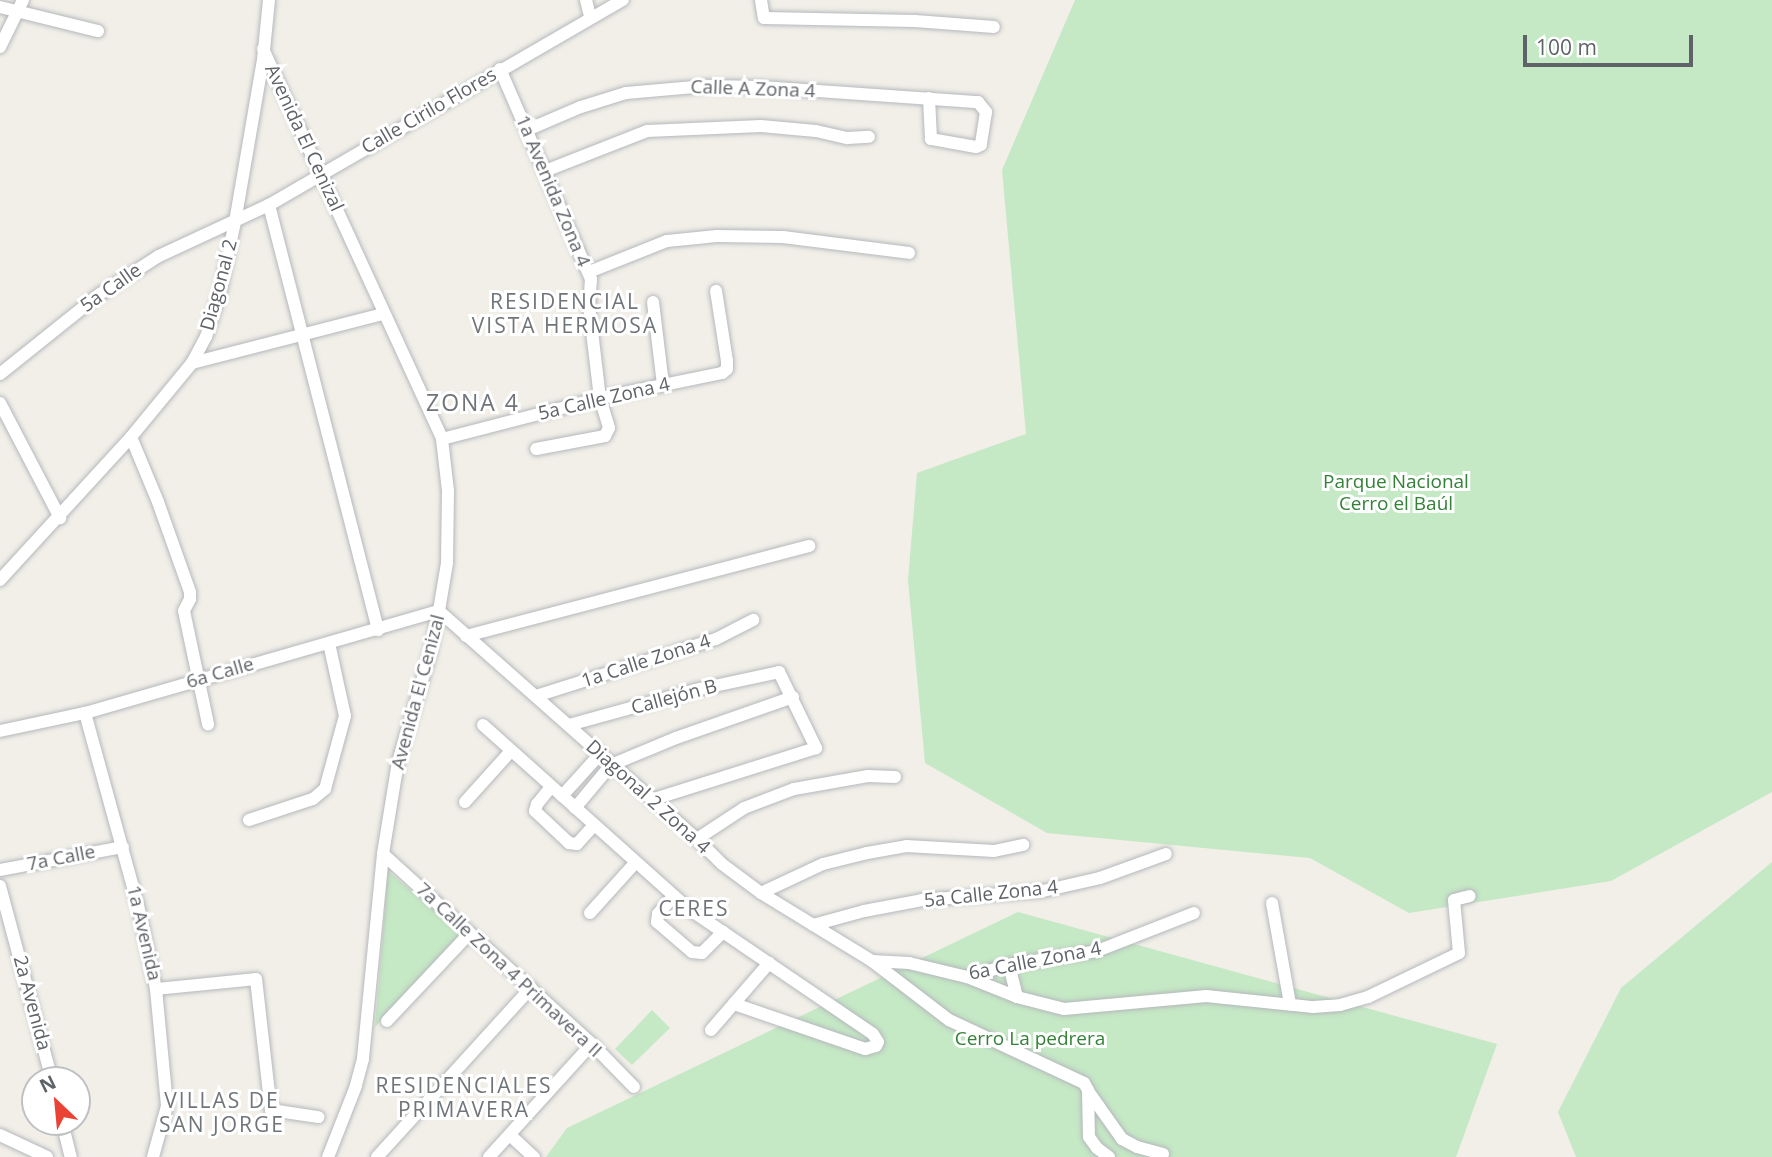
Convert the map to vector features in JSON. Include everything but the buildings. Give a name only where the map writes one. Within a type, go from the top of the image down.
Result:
[{"type":"street","name":"Diagonal 2","points":[[0,580],[60,518],[192,363],[214,315],[235,222],[269,0]]},
{"type":"street","points":[[586,0],[590,16]]},
{"type":"street","name":"Calle Cirilo Flores","points":[[235,222],[321,176],[590,16],[623,0]]},
{"type":"street","points":[[761,0],[764,18],[915,21],[994,27]]},
{"type":"street","points":[[0,7],[20,6],[98,31]]},
{"type":"street","points":[[0,47],[20,6]]},
{"type":"street","name":"Avenida El Cenizal","points":[[263,49],[442,439],[448,503],[447,563],[439,611],[430,654],[398,762],[383,854],[363,1059],[356,1087],[328,1157]]},
{"type":"street","name":"1a Avenida Zona 4","points":[[500,69],[593,284],[589,306],[600,398],[609,428],[607,435],[536,449]]},
{"type":"street","name":"Calle A Zona 4","points":[[527,130],[605,97],[647,89],[761,87],[929,98],[978,102],[984,106],[984,141],[981,145],[935,143],[929,133],[929,98]]},
{"type":"street","points":[[545,171],[647,131],[761,126],[816,131],[847,138],[869,137]]},
{"type":"street","points":[[269,205],[378,630]]},
{"type":"street","name":"5a Calle","points":[[0,374],[127,275],[170,250],[235,222]]},
{"type":"street","points":[[589,272],[667,241],[717,236],[783,237],[909,253]]},
{"type":"street","name":"5a Calle Zona 4","points":[[442,439],[600,398],[725,372],[727,361],[716,290]]},
{"type":"street","points":[[653,302],[663,385]]},
{"type":"street","points":[[192,363],[304,337],[383,314]]},
{"type":"street","points":[[0,403],[60,518]]},
{"type":"street","points":[[131,437],[158,502],[190,592],[190,599],[184,611],[208,724]]},
{"type":"street","points":[[466,636],[809,546]]},
{"type":"street","name":"6a Calle","points":[[0,731],[85,713],[439,611]]},
{"type":"street","name":"Diagonal 2 Zona 4","points":[[439,611],[722,864],[761,893],[872,961],[949,1020],[1079,1079],[1088,1090]]},
{"type":"street","name":"1a Calle Zona 4","points":[[536,696],[716,639],[753,620]]},
{"type":"street","points":[[249,820],[313,799],[326,789],[345,716],[329,643]]},
{"type":"street","name":"Callejón B","points":[[569,726],[700,689],[779,672],[793,697]]},
{"type":"street","points":[[575,808],[611,765],[676,737],[793,697],[816,748],[651,800]]},
{"type":"street","name":"1a Avenida","points":[[85,713],[123,847],[156,989],[167,1106],[153,1157]]},
{"type":"street","points":[[483,725],[510,752],[674,896],[873,1034],[878,1042],[876,1046],[865,1049],[734,1004]]},
{"type":"street","points":[[465,802],[510,752]]},
{"type":"street","points":[[562,796],[600,754]]},
{"type":"street","points":[[697,839],[744,808],[794,789],[868,776],[895,777]]},
{"type":"street","points":[[551,787],[537,804],[535,811],[561,836],[569,843],[577,844],[594,825]]},
{"type":"street","points":[[761,893],[823,864],[867,853],[906,846],[995,851],[1023,845]]},
{"type":"street","name":"7a Calle","points":[[0,870],[123,847]]},
{"type":"street","name":"7a Calle Zona 4 Primavera II","points":[[383,854],[592,1044],[634,1087]]},
{"type":"street","name":"5a Calle Zona 4","points":[[813,925],[864,911],[922,900],[1043,891],[1100,878],[1166,854]]},
{"type":"street","points":[[590,914],[635,863]]},
{"type":"street","name":"2a Avenida","points":[[0,886],[48,1066]]},
{"type":"street","points":[[674,896],[657,915],[657,922],[692,952],[702,953],[723,932]]},
{"type":"street","points":[[968,977],[1017,997],[1064,1009],[1206,996],[1326,1007],[1353,1002],[1456,956],[1461,947],[1454,900],[1470,896]]},
{"type":"street","points":[[1272,903],[1290,1004]]},
{"type":"street","name":"6a Calle Zona 4","points":[[872,961],[909,962],[968,977],[1009,965],[1097,951],[1194,913]]},
{"type":"street","points":[[387,1021],[470,933]]},
{"type":"street","points":[[711,1030],[769,963]]},
{"type":"street","points":[[1009,965],[1017,997]]},
{"type":"street","points":[[156,989],[256,979],[271,1110],[318,1117]]},
{"type":"street","points":[[376,1157],[531,988]]},
{"type":"street","points":[[489,1157],[592,1044]]},
{"type":"street","points":[[1088,1090],[1114,1130],[1137,1147],[1163,1154]]},
{"type":"street","points":[[1088,1090],[1089,1137],[1097,1148],[1109,1157]]},
{"type":"street","points":[[1089,1137],[1114,1130]]},
{"type":"street","points":[[0,1135],[47,1157]]},
{"type":"street","points":[[510,1135],[534,1157]]},
{"type":"street","points":[[66,1136],[71,1157]]},
{"type":"green space","name":"Parque Nacional Cerro el Baúl","points":[[1075,0],[1772,0],[1772,792],[1611,881],[1409,913],[1310,858],[1047,833],[925,763],[908,580],[917,473],[1026,434],[1002,170]]},
{"type":"green space","points":[[1772,862],[1772,1157],[1576,1157],[1558,1112],[1621,988]]},
{"type":"green space","points":[[388,871],[461,933],[375,1027]]},
{"type":"green space","name":"Cerro La pedrera","points":[[1018,912],[1497,1044],[1456,1157],[546,1157],[567,1128]]},
{"type":"green space","points":[[652,1010],[670,1028],[632,1065],[615,1049]]},
{"type":"district","name":"RESIDENCIAL VISTA HERMOSA","points":[[565,313]]},
{"type":"district","name":"ZONA 4","points":[[473,402]]},
{"type":"district","name":"CERES","points":[[694,908]]},
{"type":"district","name":"RESIDENCIALES PRIMAVERA","points":[[464,1097]]},
{"type":"district","name":"VILLAS DE SAN JORGE","points":[[222,1112]]}]
